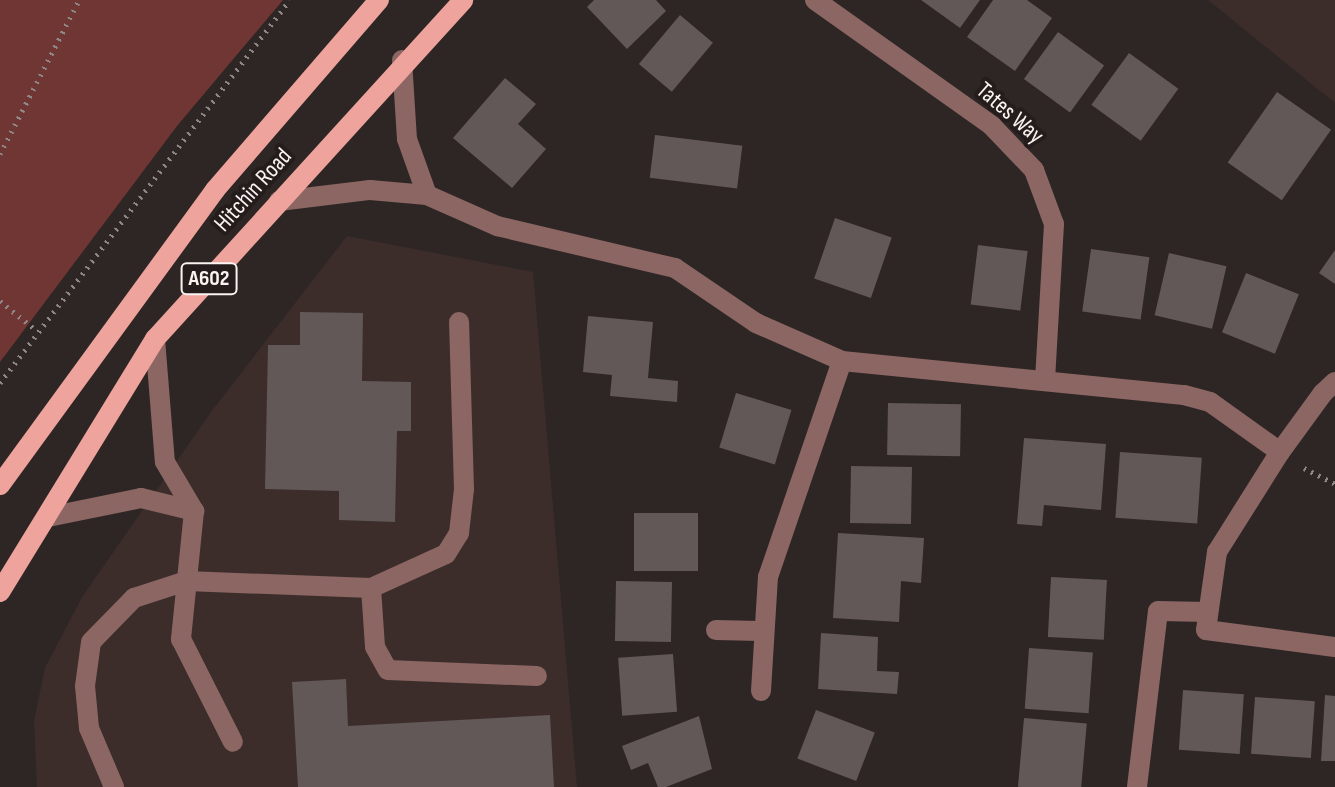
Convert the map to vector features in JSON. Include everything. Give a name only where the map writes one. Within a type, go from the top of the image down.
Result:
[{"type":"main road","name":"Hitchin Road","points":[[0,485],[215,190],[379,0]]},
{"type":"main road","name":"Hitchin Road","points":[[0,592],[155,339],[402,60],[463,0]]},
{"type":"street","name":"Tates Way","points":[[815,0],[992,126],[1034,170],[1054,224],[1045,381]]},
{"type":"street","points":[[402,60],[407,139],[427,195]]},
{"type":"street","points":[[279,201],[370,190],[427,195],[497,226],[675,268],[756,323],[842,361],[1045,381],[1210,402],[1280,452]]},
{"type":"street","points":[[114,787],[89,728],[91,642],[134,598],[186,581],[371,588],[446,554],[459,533],[459,322]]},
{"type":"street","points":[[155,339],[165,462],[194,511],[181,639],[233,742]]},
{"type":"street","points":[[761,691],[760,631],[780,535],[842,361]]},
{"type":"street","points":[[1207,621],[1227,530],[1280,452],[1329,388]]},
{"type":"street","points":[[48,517],[141,498],[194,511]]},
{"type":"street","points":[[371,588],[375,647],[388,670],[537,676]]},
{"type":"street","points":[[1137,787],[1158,611],[1335,647]]},
{"type":"street","points":[[716,630],[760,631]]},
{"type":"path","points":[[0,154],[79,0]]},
{"type":"path","points":[[0,383],[36,330],[290,0]]},
{"type":"path","points":[[0,301],[36,330]]},
{"type":"shaded area","points":[[0,0],[283,0],[177,126],[0,362]]},
{"type":"shaded area","points":[[1208,0],[1335,0],[1335,103]]},
{"type":"shaded area","points":[[347,236],[533,272],[577,787],[37,787],[34,721],[45,668],[82,597],[211,412]]},
{"type":"building","points":[[594,0],[656,0],[666,11],[627,49],[587,7]]},
{"type":"building","points":[[921,0],[980,0],[960,28]]},
{"type":"building","points":[[993,0],[1027,0],[1052,18],[1015,71],[967,37]]},
{"type":"building","points":[[680,15],[713,43],[672,92],[639,64]]},
{"type":"building","points":[[1058,32],[1104,66],[1070,112],[1024,79]]},
{"type":"building","points":[[1129,53],[1178,89],[1141,141],[1091,105]]},
{"type":"building","points":[[505,78],[536,104],[518,124],[546,149],[512,188],[453,138]]},
{"type":"building","points":[[1277,92],[1331,130],[1282,200],[1228,162]]},
{"type":"building","points":[[655,135],[742,146],[737,188],[650,178]]},
{"type":"building","points":[[835,218],[892,238],[871,298],[814,279]]},
{"type":"building","points":[[978,245],[1028,251],[1020,311],[971,305]]},
{"type":"building","points":[[1091,249],[1149,257],[1141,320],[1082,311]]},
{"type":"building","points":[[1335,250],[1335,284],[1319,273]]},
{"type":"building","points":[[1169,253],[1226,266],[1212,329],[1155,315]]},
{"type":"building","points":[[1246,273],[1299,294],[1275,354],[1222,332]]},
{"type":"building","points":[[300,312],[363,313],[362,381],[411,382],[411,431],[397,431],[395,522],[339,520],[339,491],[265,489],[268,345],[300,345]]},
{"type":"building","points":[[588,316],[653,322],[648,378],[678,381],[677,402],[610,396],[612,375],[583,372]]},
{"type":"building","points":[[736,393],[791,410],[775,464],[719,448]]},
{"type":"building","points":[[888,403],[961,404],[960,456],[887,455]]},
{"type":"building","points":[[1024,438],[1106,444],[1101,510],[1044,505],[1042,526],[1017,524]]},
{"type":"building","points":[[1120,452],[1202,458],[1197,524],[1115,518]]},
{"type":"building","points":[[851,466],[912,467],[911,524],[850,523]]},
{"type":"building","points":[[634,513],[698,513],[698,571],[634,571]]},
{"type":"building","points":[[838,533],[924,538],[921,583],[901,581],[899,622],[833,618]]},
{"type":"building","points":[[1051,577],[1107,580],[1104,640],[1048,637]]},
{"type":"building","points":[[616,581],[672,582],[671,642],[615,641]]},
{"type":"building","points":[[821,633],[878,637],[877,671],[899,672],[897,694],[818,689]]},
{"type":"building","points":[[1029,648],[1093,652],[1089,713],[1025,709]]},
{"type":"building","points":[[673,654],[677,712],[622,716],[618,658]]},
{"type":"building","points":[[346,679],[348,726],[550,715],[554,787],[298,787],[292,682]]},
{"type":"building","points":[[1183,690],[1244,694],[1240,754],[1179,750]]},
{"type":"building","points":[[1325,695],[1335,696],[1335,761],[1321,761]]},
{"type":"building","points":[[1255,697],[1315,701],[1311,758],[1251,754]]},
{"type":"building","points":[[816,710],[875,733],[856,781],[797,759]]},
{"type":"building","points":[[699,716],[712,769],[666,787],[658,787],[648,763],[631,770],[622,746]]},
{"type":"building","points":[[1024,718],[1087,723],[1081,787],[1018,787]]}]
